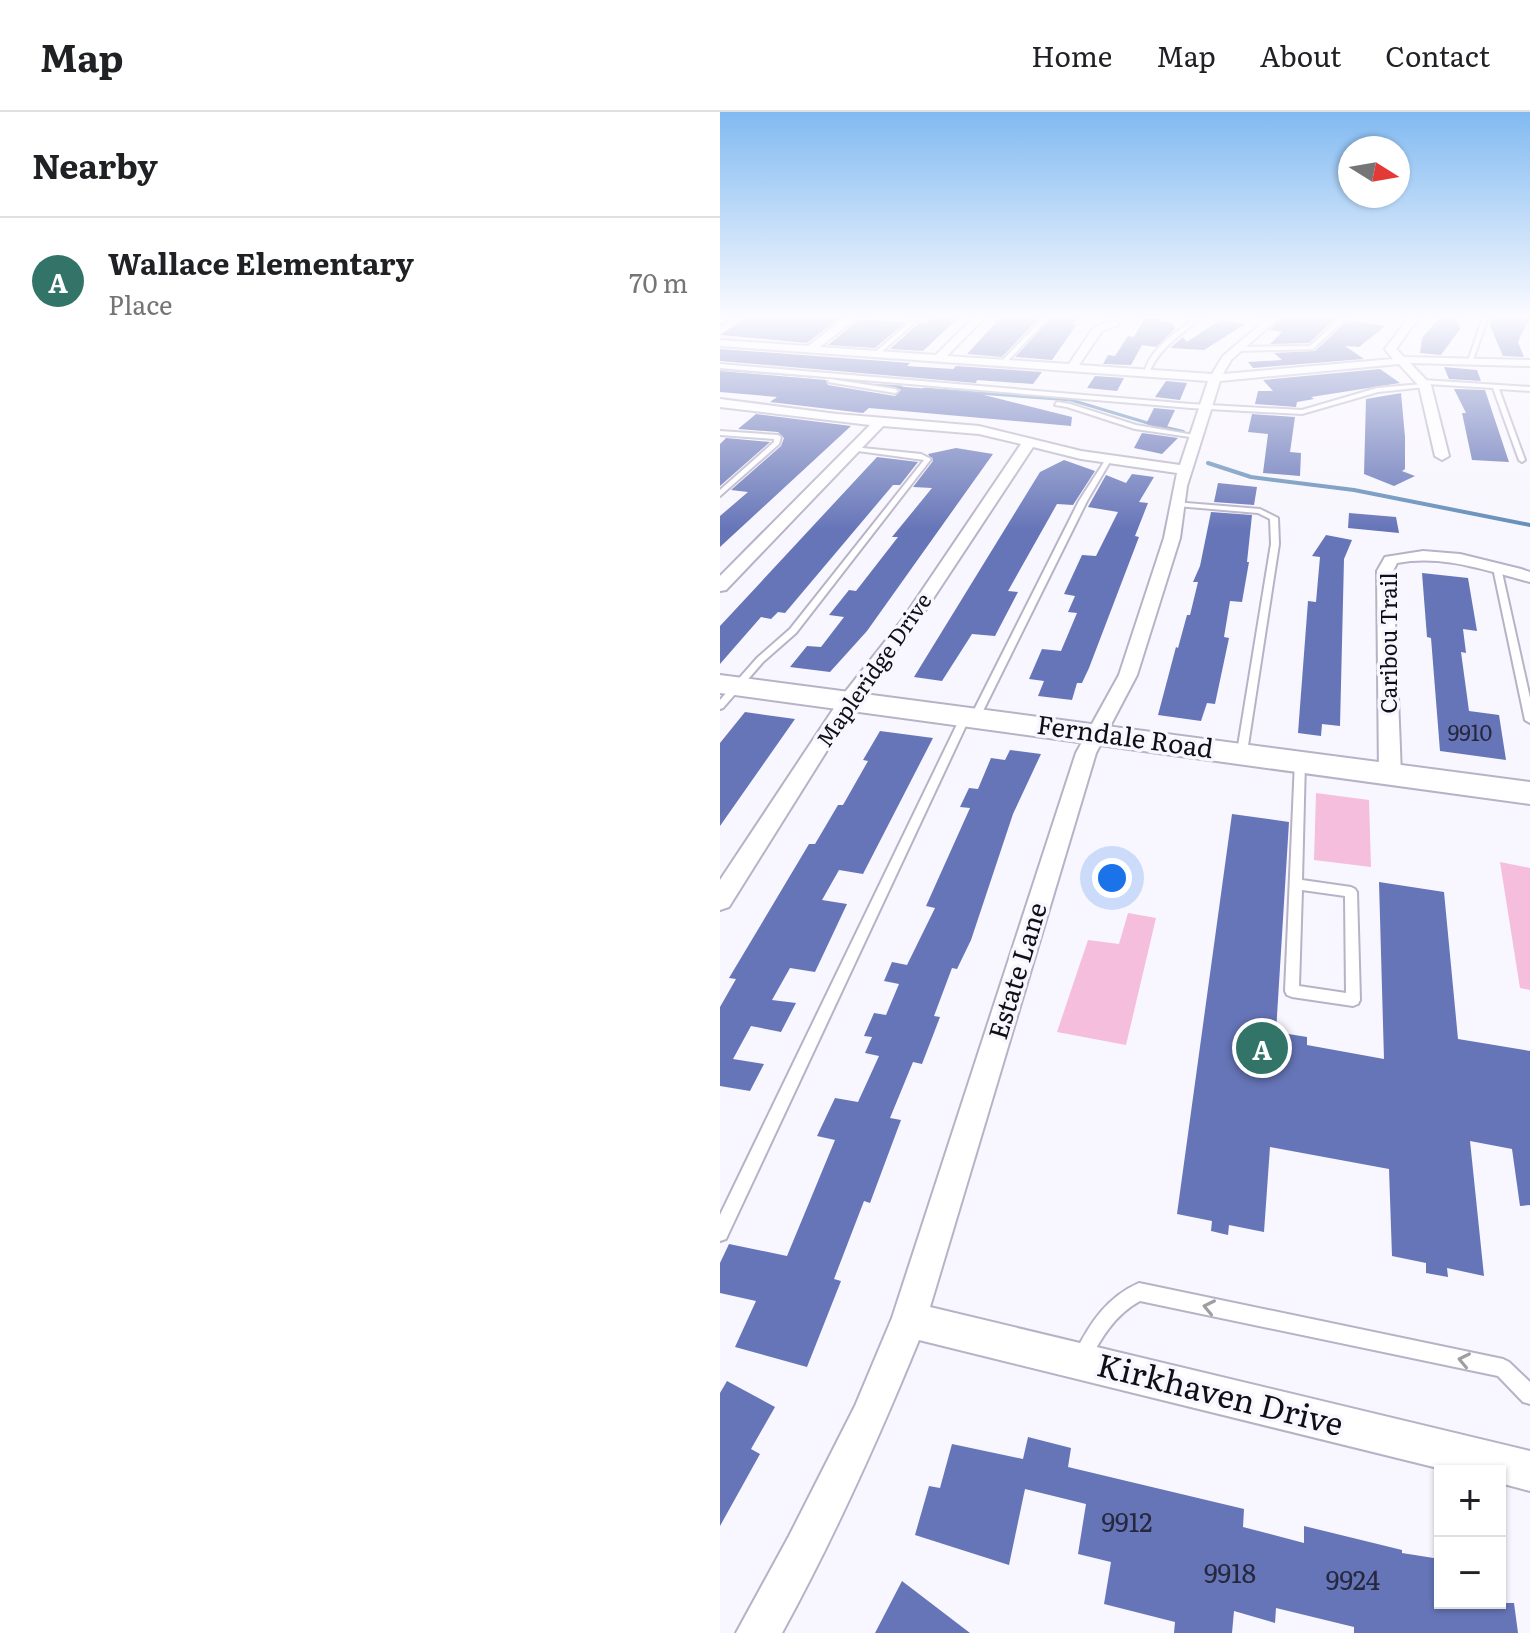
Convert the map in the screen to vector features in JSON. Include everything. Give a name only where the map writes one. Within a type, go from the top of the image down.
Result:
[{"type":"street","name":"Estate Lane","points":[[758,1633],[804,1551],[868,1419],[909,1320],[1086,753],[1128,675],[1172,538],[1185,470],[1212,388]]},
{"type":"street","points":[[1425,388],[1442,456]]},
{"type":"street","points":[[720,403],[979,430],[1108,460],[1185,470]]},
{"type":"street","points":[[732,414],[744,405]]},
{"type":"street","points":[[720,586],[881,421]]},
{"type":"street","name":"Mapleridge Drive","points":[[720,900],[849,700],[908,623],[1030,441]]},
{"type":"street","name":"Caribou Trail","points":[[1390,774],[1385,571],[1391,560],[1412,555],[1497,568],[1530,577]]},
{"type":"street","name":"Ferndale Road","points":[[725,692],[849,700],[1530,793]]},
{"type":"street","name":"Kirkhaven Drive","points":[[909,1320],[1530,1471]]},
{"type":"lane","points":[[871,388],[900,391]]},
{"type":"lane","points":[[958,388],[1302,412],[1391,388]]},
{"type":"lane","points":[[1496,388],[1522,460]]},
{"type":"lane","points":[[1038,402],[1068,405],[1135,427],[1197,436]]},
{"type":"lane","points":[[720,433],[778,437],[777,443],[720,494]]},
{"type":"lane","points":[[725,692],[793,631],[928,459],[853,449]]},
{"type":"lane","points":[[720,1233],[970,717],[1083,501],[1108,460]]},
{"type":"lane","points":[[1177,504],[1260,511],[1274,518],[1275,544],[1242,752]]},
{"type":"lane","points":[[1497,568],[1530,720]]},
{"type":"lane","points":[[1295,884],[1351,892],[1353,1000],[1292,991],[1295,884],[1300,761]]},
{"type":"lane","points":[[1080,1361],[1092,1336],[1120,1300],[1139,1292],[1503,1368],[1530,1395]]},
{"type":"shaded area","points":[[1316,793],[1369,800],[1371,867],[1314,860]]},
{"type":"shaded area","points":[[1500,862],[1530,868],[1530,990],[1520,988]]},
{"type":"shaded area","points":[[1128,913],[1156,918],[1126,1045],[1057,1032],[1088,940],[1119,944]]},
{"type":"building","points":[[720,388],[846,388],[895,396],[901,390],[897,388],[917,388],[976,393],[1072,417],[1071,426],[869,408],[863,413],[770,402],[777,397],[720,392]]},
{"type":"building","points":[[1087,388],[1119,388],[1117,391]]},
{"type":"building","points":[[1161,388],[1185,388],[1180,400],[1155,397]]},
{"type":"building","points":[[1270,388],[1368,388],[1311,397],[1314,399],[1297,402],[1296,407],[1255,404],[1258,391],[1273,391]]},
{"type":"building","points":[[1454,389],[1485,390],[1509,462],[1472,460],[1462,413],[1466,413]]},
{"type":"building","points":[[1401,393],[1405,437],[1405,469],[1402,471],[1415,476],[1394,486],[1364,474],[1366,399]]},
{"type":"building","points":[[1154,408],[1175,410],[1167,427],[1146,424]]},
{"type":"building","points":[[756,414],[851,426],[720,547],[720,516],[748,492],[731,490],[781,446],[784,438],[778,432],[738,429]]},
{"type":"building","points":[[1252,414],[1295,417],[1290,452],[1301,453],[1300,476],[1263,473],[1268,434],[1248,432]]},
{"type":"building","points":[[1142,433],[1178,438],[1162,454],[1134,448]]},
{"type":"building","points":[[726,438],[770,442],[720,486],[720,444]]},
{"type":"building","points":[[956,448],[993,454],[867,631],[830,672],[790,667],[807,646],[821,647],[844,617],[829,615],[849,590],[856,591],[898,537],[892,537],[932,488],[913,487],[933,461],[928,454]]},
{"type":"building","points":[[877,457],[918,462],[900,485],[893,485],[785,613],[778,612],[771,619],[761,617],[720,664],[720,626]]},
{"type":"building","points":[[1064,460],[1095,471],[1073,505],[1057,504],[1008,591],[1018,592],[995,636],[972,634],[942,681],[914,677],[1040,472]]},
{"type":"building","points":[[1132,474],[1154,477],[1139,502],[1148,503],[1135,536],[1139,537],[1089,668],[1082,683],[1077,683],[1072,700],[1038,696],[1044,681],[1029,679],[1042,649],[1061,651],[1077,613],[1068,612],[1075,596],[1064,594],[1082,555],[1096,556],[1118,512],[1088,507],[1106,475],[1126,483]]},
{"type":"building","points":[[1218,483],[1257,487],[1254,505],[1214,502]]},
{"type":"building","points":[[1211,512],[1252,515],[1242,602],[1230,601],[1224,637],[1229,638],[1215,704],[1207,703],[1201,721],[1158,715],[1176,647],[1187,615],[1190,615],[1198,582],[1193,582],[1200,566]]},
{"type":"building","points":[[1349,513],[1396,517],[1399,533],[1348,528]]},
{"type":"building","points":[[1326,535],[1352,540],[1344,559],[1340,726],[1322,724],[1321,736],[1298,733],[1308,601],[1316,602],[1320,557],[1312,556]]},
{"type":"building","points":[[1422,573],[1468,578],[1477,631],[1463,629],[1466,653],[1461,652],[1469,711],[1499,715],[1506,760],[1440,751],[1431,638],[1427,637]]},
{"type":"building","points":[[745,712],[795,719],[720,826],[720,743]]},
{"type":"building","points":[[880,731],[933,738],[863,874],[839,870],[822,900],[847,904],[815,972],[790,968],[772,1000],[796,1003],[781,1032],[751,1026],[733,1059],[764,1064],[750,1091],[720,1086],[720,1007],[736,979],[729,978],[809,844],[815,844],[838,805],[843,805],[868,761],[863,760]]},
{"type":"building","points":[[1010,750],[1041,754],[1013,814],[971,940],[957,969],[952,968],[934,1016],[940,1017],[922,1064],[913,1062],[890,1118],[901,1120],[870,1203],[864,1201],[834,1279],[841,1281],[807,1367],[735,1347],[756,1301],[720,1293],[720,1263],[729,1244],[787,1256],[835,1140],[817,1136],[835,1098],[858,1102],[879,1056],[865,1053],[872,1037],[864,1036],[874,1013],[886,1015],[899,984],[884,981],[892,962],[907,965],[935,908],[926,906],[970,808],[960,807],[969,788],[978,789],[991,758],[1005,760]]},
{"type":"building","points":[[1232,814],[1289,822],[1276,1032],[1307,1037],[1307,1045],[1384,1059],[1379,882],[1444,892],[1458,1039],[1530,1051],[1530,1205],[1520,1206],[1512,1149],[1470,1141],[1484,1276],[1447,1268],[1448,1277],[1426,1273],[1426,1263],[1392,1256],[1389,1169],[1270,1147],[1264,1232],[1229,1225],[1228,1235],[1211,1231],[1212,1221],[1177,1214]]},
{"type":"building","points":[[727,1381],[775,1407],[751,1449],[760,1454],[720,1526],[720,1393]]},
{"type":"building","points":[[1028,1437],[1071,1448],[1068,1467],[1244,1509],[1243,1527],[1304,1543],[1304,1526],[1402,1550],[1402,1553],[1434,1558],[1434,1609],[1506,1609],[1506,1603],[1514,1603],[1518,1633],[1354,1633],[1354,1627],[1276,1608],[1275,1623],[1234,1611],[1232,1633],[1174,1633],[1175,1622],[1104,1604],[1111,1562],[1078,1554],[1086,1504],[1025,1489],[1009,1565],[915,1535],[929,1486],[940,1488],[952,1444],[1023,1459]]},
{"type":"building","points":[[902,1581],[970,1633],[875,1633]]},
{"type":"waterway","points":[[924,389],[1071,400],[1159,426]]},
{"type":"waterway","points":[[1153,425],[1159,426]]},
{"type":"waterway","points":[[1159,426],[1183,432]]},
{"type":"waterway","points":[[1208,463],[1251,477],[1354,490],[1530,525]]},
{"type":"place","name":"Wallace Elementary","points":[[1262,1048]]}]
